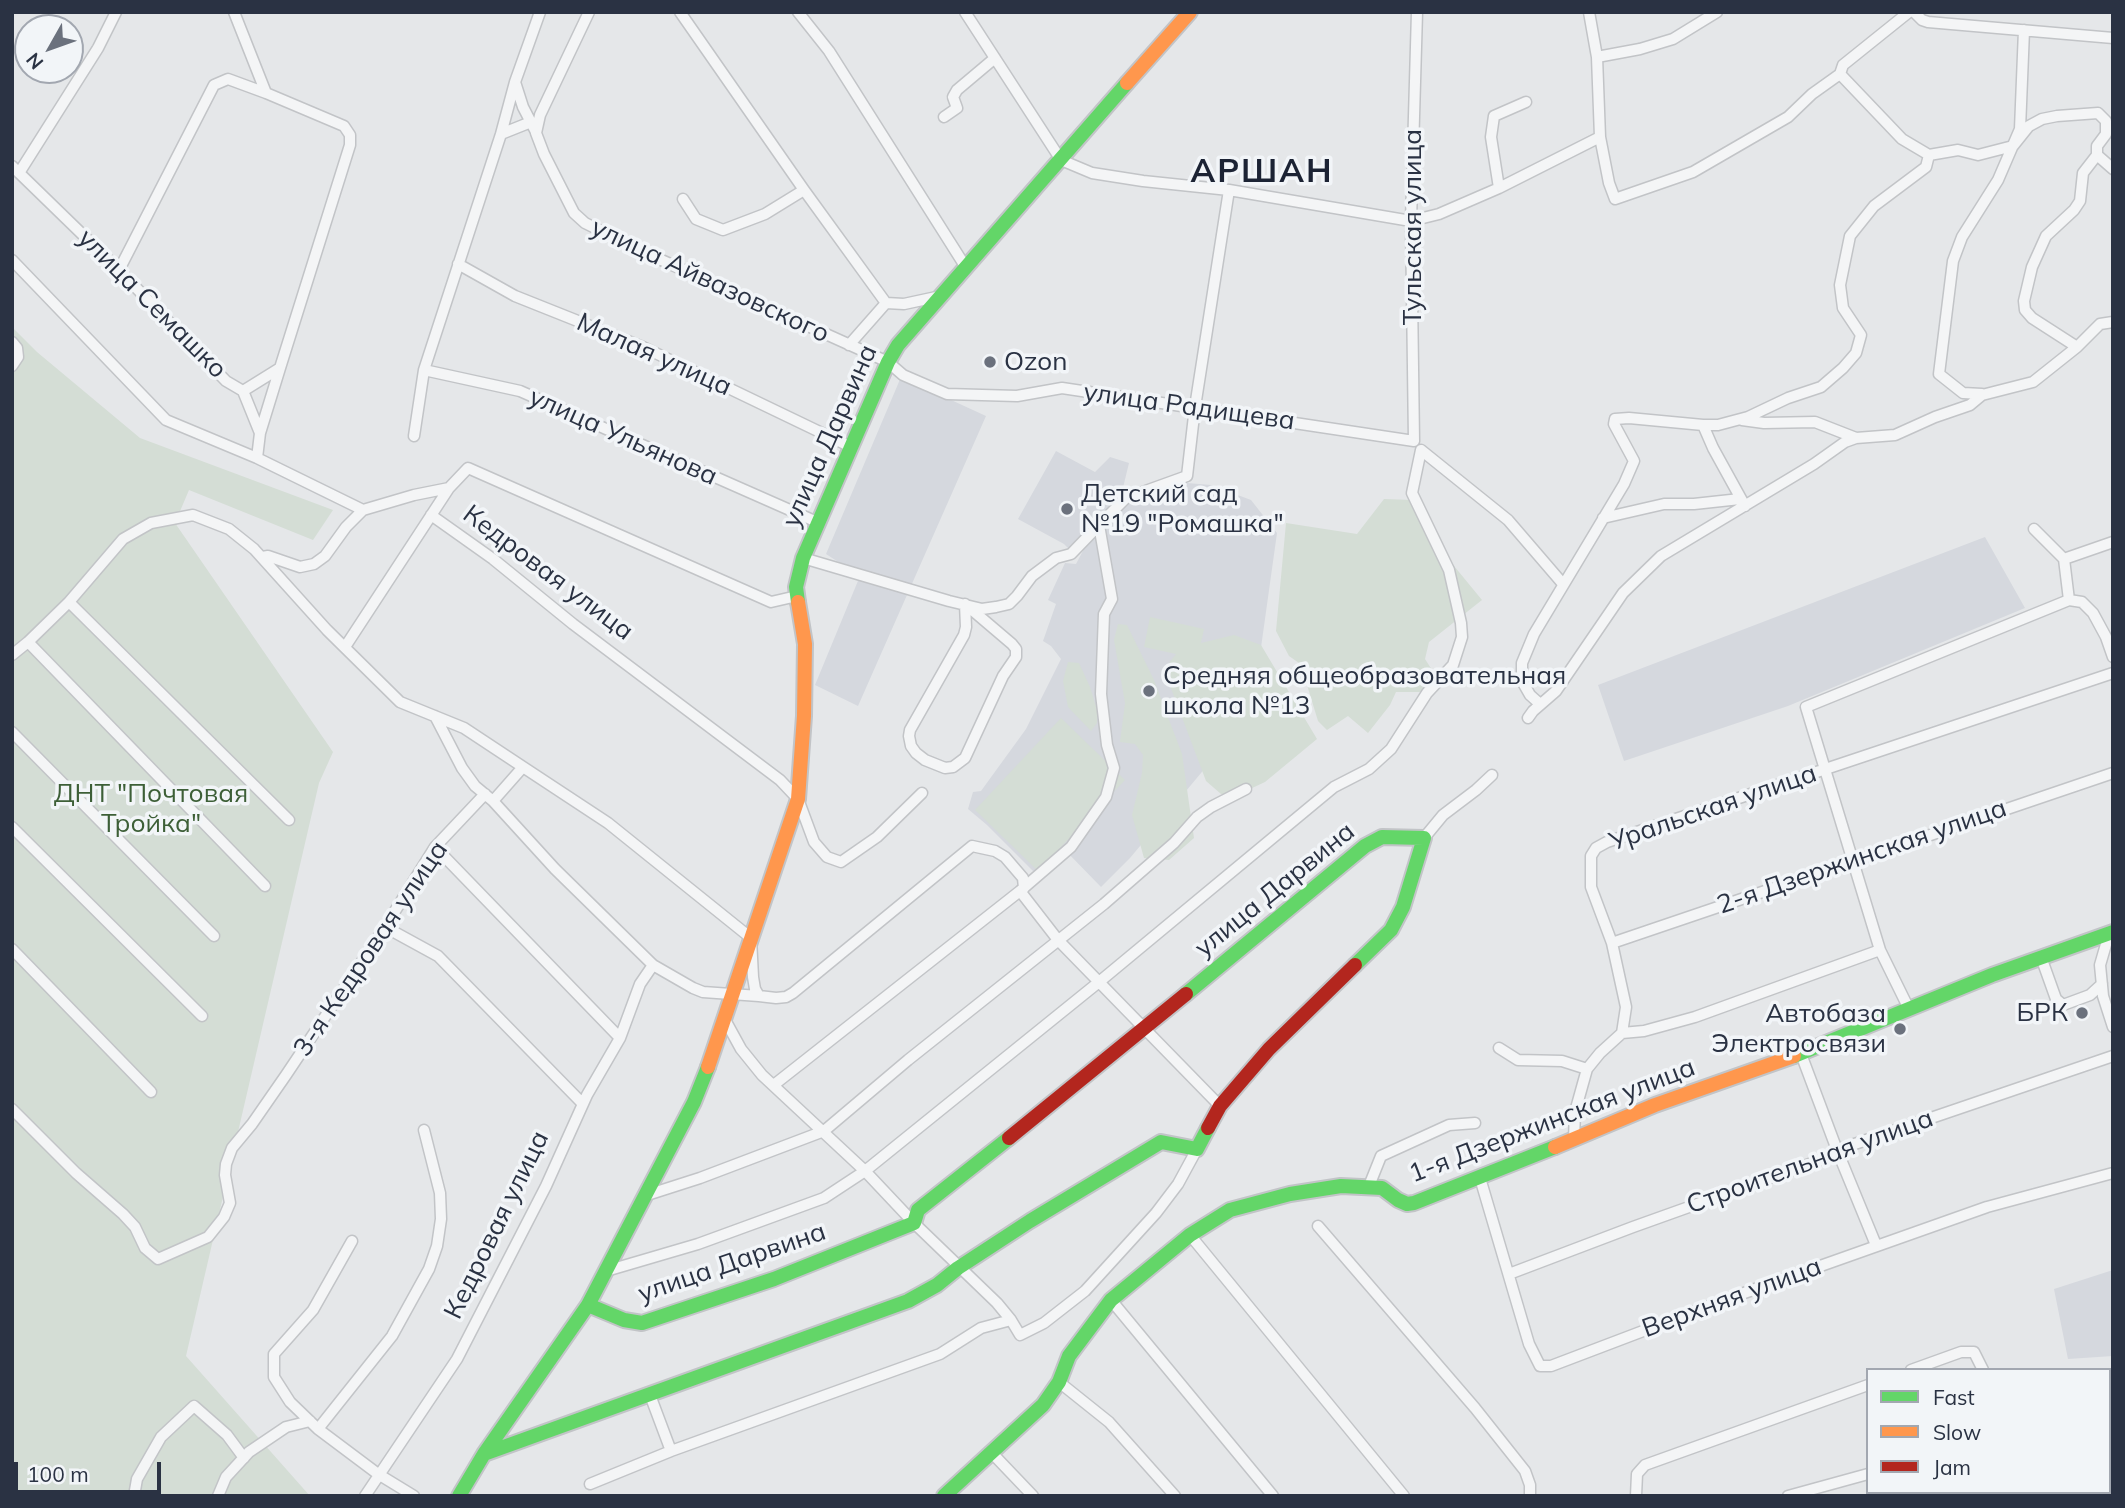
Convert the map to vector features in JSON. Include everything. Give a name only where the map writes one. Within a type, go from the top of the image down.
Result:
[{"type":"street","points":[[16,169],[98,48],[116,12]]},
{"type":"street","points":[[234,12],[266,93]]},
{"type":"street","points":[[414,436],[424,370],[501,134],[515,82],[540,12]]},
{"type":"street","points":[[536,133],[540,115],[589,12]]},
{"type":"street","points":[[680,12],[886,303]]},
{"type":"street","points":[[798,12],[829,51],[965,266]]},
{"type":"street","points":[[965,12],[1061,160],[1092,173],[1229,190],[1411,221],[1439,214],[1600,137]]},
{"type":"street","name":"улица Дарвина","points":[[731,995],[798,799],[804,716],[805,643],[796,587],[803,558],[849,446],[888,362],[898,345],[965,266],[1190,12]]},
{"type":"street","name":"Тульская улица","points":[[1417,12],[1411,221],[1418,446]]},
{"type":"street","points":[[1589,12],[1597,57],[1600,137],[1615,199],[1692,172],[1788,117],[1812,94],[1840,74],[1843,65],[1912,12],[1928,22],[2113,38]]},
{"type":"street","points":[[1597,57],[1640,49],[1673,39],[1717,12]]},
{"type":"street","points":[[2024,30],[2020,129],[1998,180],[1962,237],[1953,261],[1939,374],[1963,393],[1982,395],[2033,382],[2077,347],[2100,324],[2113,322]]},
{"type":"street","points":[[944,117],[957,108],[953,97],[957,90],[995,58]]},
{"type":"street","points":[[1840,74],[1902,139],[1929,155],[1958,149],[1978,155],[2013,146],[2029,126],[2057,116],[2098,113],[2106,121],[2106,134],[2097,146],[2097,155],[2083,173],[2080,201],[2046,236],[2032,267],[2024,301],[2025,310],[2032,318],[2077,347]]},
{"type":"street","points":[[118,270],[214,85],[228,79],[344,126],[350,145],[260,433]]},
{"type":"street","points":[[515,82],[536,133]]},
{"type":"street","points":[[1499,187],[1490,137],[1494,117],[1526,102]]},
{"type":"street","points":[[501,134],[531,122]]},
{"type":"street","name":"улица Айвазовского","points":[[536,133],[574,213],[585,223],[888,362]]},
{"type":"street","points":[[1540,704],[1521,681],[1522,663],[1534,635],[1624,484],[1634,461],[1614,424],[1615,419],[1718,425],[1821,387],[1856,353],[1861,335],[1843,308],[1840,285],[1850,236],[1874,206],[1926,167],[1929,155]]},
{"type":"street","points":[[2097,155],[2113,169]]},
{"type":"street","name":"улица Семашко","points":[[16,169],[226,381],[243,391],[260,433],[257,458]]},
{"type":"street","points":[[683,199],[696,219],[723,230],[765,214],[804,190]]},
{"type":"street","points":[[803,558],[879,582],[982,608],[1009,604],[1032,576],[1061,555],[1066,557],[1071,554],[1126,498],[1187,476],[1195,407],[1229,190]]},
{"type":"street","points":[[12,260],[166,421],[257,458],[363,510]]},
{"type":"street","name":"Малая улица","points":[[458,264],[515,296],[643,347],[849,446]]},
{"type":"street","points":[[886,303],[904,304],[942,295]]},
{"type":"street","points":[[849,345],[886,303]]},
{"type":"street","points":[[12,342],[17,348],[18,357],[12,366]]},
{"type":"street","name":"улица Радищева","points":[[888,362],[903,375],[947,394],[1017,396],[1062,388],[1195,407],[1418,446]]},
{"type":"street","points":[[243,391],[280,368]]},
{"type":"street","name":"улица Ульянова","points":[[424,370],[520,391],[817,522]]},
{"type":"street","points":[[1528,718],[1556,691],[1618,599],[1650,565],[1743,502],[1845,442],[1856,438],[1895,435],[1935,416],[1970,405],[1982,395]]},
{"type":"street","points":[[1738,419],[1764,423],[1815,422],[1856,438]]},
{"type":"street","points":[[1703,425],[1743,502]]},
{"type":"street","points":[[1418,446],[1508,520],[1563,584]]},
{"type":"street","name":"улица Дарвина","points":[[1418,446],[1412,493],[1449,570],[1462,637],[1453,665],[1420,702],[1391,749],[1369,769],[1334,787],[865,1171],[824,1198],[698,1244],[606,1270],[588,1305],[624,1320],[642,1323],[774,1279],[914,1223],[918,1210],[1365,846],[1382,837],[1424,838]]},
{"type":"street","name":"Кедровая улица","points":[[797,596],[771,602],[468,468],[449,488],[431,515],[493,559],[573,624],[780,780],[798,799]]},
{"type":"street","points":[[262,558],[268,556],[300,568],[314,564],[325,556],[346,527],[363,510],[449,488]]},
{"type":"street","points":[[1603,519],[1664,504],[1743,502]]},
{"type":"street","points":[[12,655],[68,602],[122,539],[151,523],[193,515],[238,534],[327,630],[400,702],[464,727],[608,823],[751,938]]},
{"type":"street","points":[[345,647],[431,515]]},
{"type":"street","points":[[775,1084],[1022,890],[1071,848],[1106,797],[1114,768],[1107,745],[1101,682],[1104,614],[1112,599],[1098,525]]},
{"type":"street","points":[[2034,529],[2064,559],[2069,600]]},
{"type":"street","points":[[2064,559],[2113,542]]},
{"type":"street","points":[[1909,1009],[1880,950],[1806,707],[2069,600],[2082,602],[2093,613],[2113,657]]},
{"type":"street","points":[[68,602],[289,820]]},
{"type":"street","points":[[965,604],[1012,644],[1016,649],[1016,657],[1003,676],[965,758],[953,767],[945,768],[916,753],[909,736],[964,635],[965,604]]},
{"type":"street","points":[[28,642],[265,886]]},
{"type":"street","name":"Уральская улица","points":[[1622,1033],[1626,1007],[1612,943],[1591,887],[1591,856],[1595,848],[2113,673]]},
{"type":"street","points":[[435,716],[462,768],[475,786],[653,965],[693,989],[713,994],[786,997],[972,846],[995,851],[1005,857],[1023,878],[1022,890],[1058,940],[1220,1106]]},
{"type":"street","points":[[12,732],[214,936]]},
{"type":"street","name":"3-я Кедровая улица","points":[[12,1110],[86,1183],[116,1207],[135,1227],[149,1252],[161,1259],[208,1237],[224,1217],[230,1203],[225,1182],[228,1157],[232,1148],[286,1074],[435,847],[523,767]]},
{"type":"street","name":"2-я Дзержинская улица","points":[[1612,943],[2113,773]]},
{"type":"street","points":[[723,1017],[751,1063],[865,1171],[1012,1320],[1020,1335],[1044,1323],[1085,1291],[1156,1213],[1178,1184],[1220,1106],[1269,1049],[1391,930],[1407,895],[1424,838],[1443,815],[1492,775]]},
{"type":"street","points":[[647,1195],[824,1131],[1174,843],[1197,817],[1246,789]]},
{"type":"street","points":[[798,799],[814,842],[827,857],[841,862],[877,837],[922,793]]},
{"type":"street","points":[[12,827],[202,1016]]},
{"type":"street","points":[[435,847],[620,1038]]},
{"type":"street","points":[[385,926],[438,956],[583,1104]]},
{"type":"street","points":[[2111,933],[2099,965],[2113,1027]]},
{"type":"street","name":"1-я Дзержинская улица","points":[[944,1496],[1042,1405],[1059,1382],[1069,1356],[1111,1300],[1190,1235],[1230,1210],[1290,1194],[1341,1186],[1382,1188],[1407,1204],[1480,1178],[1703,1087],[1801,1055],[2040,957],[2111,933]]},
{"type":"street","name":"улица Дарвина","points":[[751,938],[753,977],[759,996]]},
{"type":"street","points":[[12,949],[151,1091]]},
{"type":"street","points":[[1574,1139],[1575,1112],[1587,1069],[1605,1046],[1622,1033],[1644,1031],[1695,1017],[1880,950]]},
{"type":"street","points":[[2040,957],[2056,999],[2063,1004],[2090,995],[2102,984]]},
{"type":"street","name":"Кедровая улица","points":[[365,1496],[457,1359],[546,1186],[583,1104],[620,1038],[640,984],[653,965]]},
{"type":"street","points":[[606,1270],[694,1102],[706,1074],[731,995]]},
{"type":"street","points":[[1499,1048],[1518,1060],[1562,1061],[1587,1069]]},
{"type":"street","points":[[1801,1055],[1876,1245]]},
{"type":"street","name":"Строительная улица","points":[[1509,1274],[1823,1159],[1837,1150],[2113,1056]]},
{"type":"street","points":[[1369,1186],[1381,1156],[1449,1125],[1475,1123]]},
{"type":"street","points":[[318,1429],[392,1336],[429,1269],[437,1246],[440,1193],[424,1130]]},
{"type":"street","points":[[484,1454],[908,1301],[937,1285],[958,1268],[1073,1194],[1161,1142],[1197,1149]]},
{"type":"street","name":"Верхняя улица","points":[[1480,1178],[1529,1344],[1536,1362],[1540,1366],[1551,1366],[1876,1245],[1987,1207],[2113,1173]]},
{"type":"street","points":[[1318,1226],[1475,1408],[1525,1471],[1530,1485],[1530,1496]]},
{"type":"street","points":[[1190,1235],[1404,1496]]},
{"type":"street","points":[[352,1241],[313,1310],[274,1354],[274,1377],[290,1402],[318,1429],[378,1474],[414,1496]]},
{"type":"street","points":[[1111,1300],[1273,1496]]},
{"type":"street","points":[[459,1496],[484,1454],[588,1305]]},
{"type":"street","points":[[590,1484],[671,1451],[940,1354],[981,1328],[1012,1320]]},
{"type":"street","points":[[1917,1368],[1961,1352],[1974,1352],[1982,1368]]},
{"type":"street","points":[[1059,1382],[1109,1422],[1175,1496]]},
{"type":"street","points":[[1636,1496],[1637,1474],[1645,1465],[1866,1386]]},
{"type":"street","points":[[650,1395],[671,1451]]},
{"type":"street","points":[[134,1496],[137,1479],[161,1437],[194,1406],[228,1435],[244,1458]]},
{"type":"street","points":[[218,1496],[226,1477],[244,1458],[286,1427],[310,1421]]},
{"type":"street","points":[[990,1452],[1032,1496]]},
{"type":"street","points":[[1788,1496],[1866,1475]]},
{"type":"street","points":[[2090,1496],[2113,1494]]},
{"type":"shaded area","points":[[901,377],[986,416],[858,706],[815,685],[860,576],[826,554]]},
{"type":"shaded area","name":"Детский сад №19 \"Ромашка\"","points":[[1056,451],[1095,472],[1110,457],[1129,463],[1120,500],[1071,551],[1064,544],[1018,519]]},
{"type":"shaded area","name":"Средняя общеобразовательная школа №13","points":[[1175,482],[1211,485],[1251,500],[1277,533],[1252,712],[1130,858],[1101,887],[1063,848],[1035,873],[968,809],[973,792],[981,791],[1026,729],[1061,659],[1051,646],[1043,641],[1056,604],[1048,600],[1065,563],[1076,564],[1085,547],[1122,507],[1149,491]]},
{"type":"shaded area","points":[[1985,537],[2025,608],[1788,706],[1624,761],[1598,685]]},
{"type":"shaded area","points":[[2113,1270],[2113,1356],[2068,1359],[2054,1289]]},
{"type":"green space","name":"ДНТ \"Почтовая Тройка\"","points":[[12,327],[37,352],[140,438],[333,510],[313,540],[189,490],[175,523],[333,752],[319,783],[186,1356],[310,1496],[12,1496]]},
{"type":"green space","points":[[1384,499],[1413,500],[1436,544],[1482,600],[1429,642],[1425,659],[1434,673],[1430,685],[1420,692],[1396,692],[1390,705],[1368,733],[1348,716],[1327,730],[1318,721],[1307,685],[1309,670],[1289,656],[1276,631],[1286,523],[1357,534]]},
{"type":"green space","points":[[1150,617],[1204,629],[1201,643],[1234,635],[1261,645],[1317,739],[1265,782],[1235,796],[1221,794],[1206,781],[1166,675],[1169,663],[1176,654],[1144,647]]},
{"type":"green space","points":[[1118,624],[1127,625],[1154,680],[1182,754],[1194,838],[1169,860],[1144,858],[1132,815],[1142,773],[1143,755],[1135,744],[1120,742],[1125,703],[1114,640]]},
{"type":"green space","points":[[1068,662],[1079,663],[1090,687],[1097,710],[1097,723],[1091,731],[1068,707],[1063,681]]},
{"type":"green space","points":[[1061,718],[1125,780],[1038,871],[975,810]]},
{"type":"traffic: fast","points":[[798,602],[796,587],[803,558],[888,362],[898,345],[1127,83]]},
{"type":"traffic: fast","points":[[1186,994],[1365,846],[1382,837],[1424,838],[1403,907],[1391,930],[1355,965]]},
{"type":"traffic: fast","points":[[1794,1056],[1992,975],[2113,932]]},
{"type":"traffic: fast","points":[[459,1496],[484,1454],[588,1305],[694,1102],[708,1067]]},
{"type":"traffic: fast","points":[[484,1454],[908,1301],[937,1285],[1030,1221],[1161,1142],[1197,1149],[1208,1128]]},
{"type":"traffic: fast","points":[[588,1305],[624,1320],[642,1323],[774,1279],[914,1223],[918,1210],[1009,1138]]},
{"type":"traffic: fast","points":[[944,1496],[1043,1405],[1059,1382],[1069,1356],[1111,1300],[1190,1235],[1230,1210],[1290,1194],[1341,1186],[1382,1188],[1398,1200],[1407,1204],[1414,1203],[1555,1147]]},
{"type":"traffic: slow","points":[[1127,83],[1190,12]]},
{"type":"traffic: slow","points":[[708,1067],[798,799],[804,716],[805,644],[798,602]]},
{"type":"traffic: slow","points":[[1555,1147],[1655,1105],[1794,1056]]},
{"type":"traffic: jam","points":[[1208,1128],[1220,1106],[1269,1049],[1355,965]]},
{"type":"traffic: jam","points":[[1009,1138],[1186,994]]},
{"type":"place","name":"Ozon","points":[[990,362]]},
{"type":"place","name":"Детский сад №19 \"Ромашка\"","points":[[1067,509]]},
{"type":"place","name":"Средняя общеобразовательная школа №13","points":[[1149,691]]},
{"type":"place","name":"БРК","points":[[2082,1013]]},
{"type":"place","name":"Автобаза Электросвязи","points":[[1900,1029]]},
{"type":"district","name":"АРШАН","points":[[1262,172]]}]
